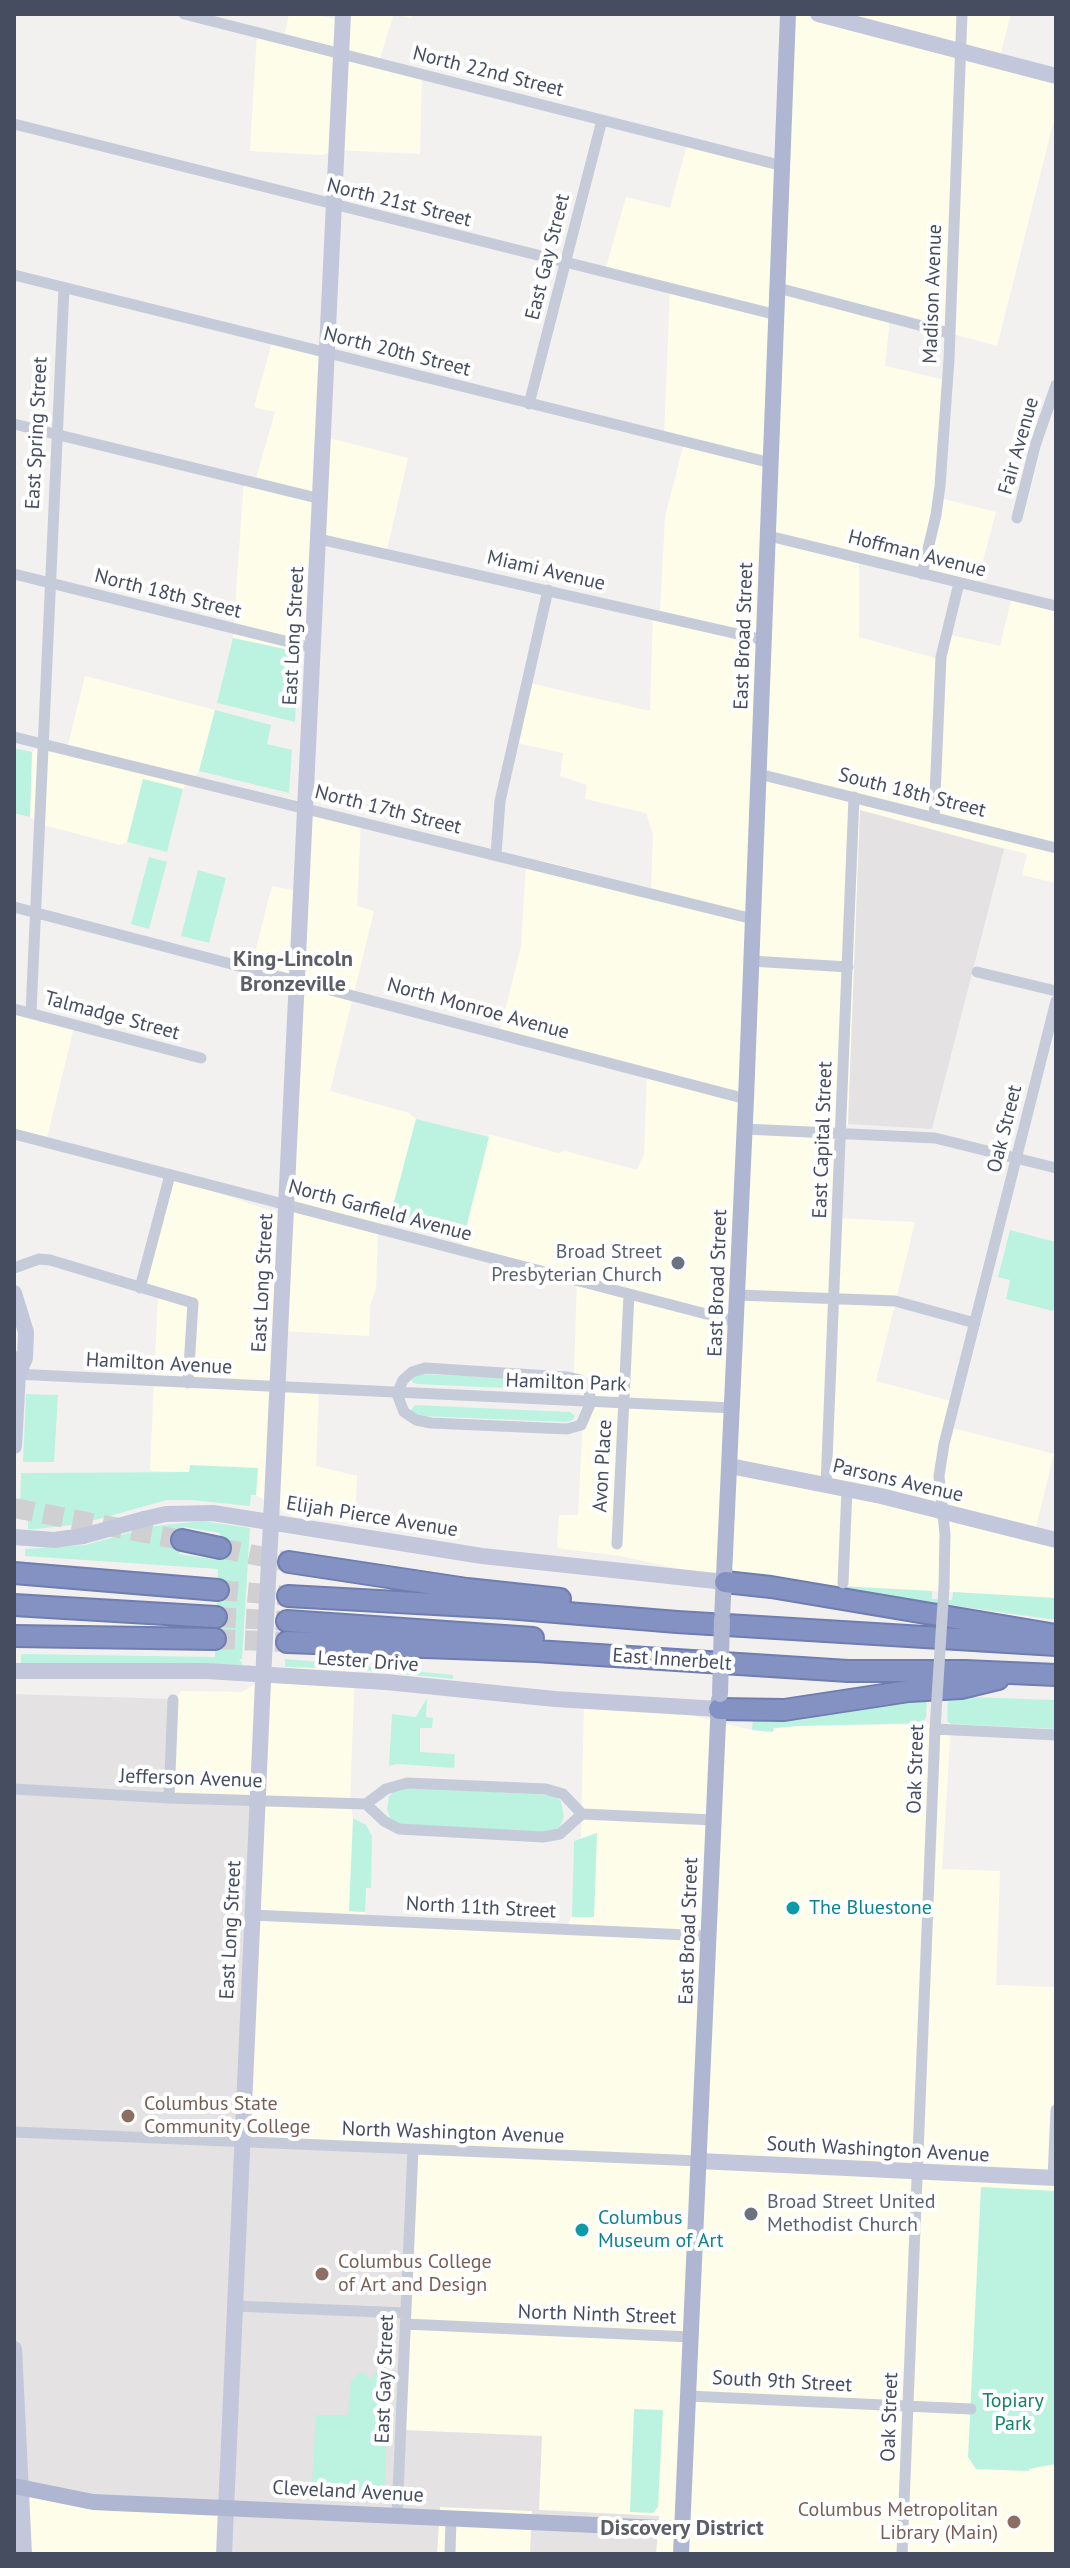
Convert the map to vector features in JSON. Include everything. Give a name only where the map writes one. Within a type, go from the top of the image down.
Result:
[{"type":"highway","points":[[182,1540],[220,1548]]},
{"type":"highway","points":[[289,1562],[467,1589],[595,1603],[639,1610],[677,1622]]},
{"type":"highway","points":[[14,1573],[218,1590]]},
{"type":"highway","points":[[724,1588],[771,1587],[1056,1635]]},
{"type":"highway","points":[[288,1596],[1056,1645]]},
{"type":"highway","points":[[14,1605],[216,1617]]},
{"type":"highway","name":"East Innerbelt","points":[[287,1632],[848,1671],[1056,1675]]},
{"type":"highway","points":[[14,1636],[215,1639]]},
{"type":"highway","points":[[719,1702],[784,1710],[909,1691],[961,1688],[1018,1674]]},
{"type":"main road","name":"East Broad Street","points":[[681,2554],[737,1322],[788,14]]},
{"type":"main road","name":"Cleveland Avenue","points":[[17,2486],[88,2501],[682,2529]]},
{"type":"street","name":"North 22nd Street","points":[[184,14],[783,166]]},
{"type":"street","name":"East Long Street","points":[[224,2554],[263,1667],[288,1206],[343,14]]},
{"type":"street","points":[[818,14],[1056,76]]},
{"type":"street","name":"Madison Avenue","points":[[922,574],[938,500],[949,333],[962,14]]},
{"type":"street","name":"East Gay Street","points":[[529,404],[602,120]]},
{"type":"street","name":"North 21st Street","points":[[14,124],[777,315]]},
{"type":"street","name":"North 20th Street","points":[[14,275],[771,463]]},
{"type":"street","name":"East Spring Street","points":[[31,1012],[64,288]]},
{"type":"street","points":[[778,288],[949,333]]},
{"type":"street","name":"Fair Avenue","points":[[1017,518],[1035,446],[1056,385]]},
{"type":"street","points":[[14,424],[321,499]]},
{"type":"street","name":"Hoffman Avenue","points":[[769,536],[1056,606]]},
{"type":"street","name":"Miami Avenue","points":[[319,539],[764,640]]},
{"type":"street","name":"North 18th Street","points":[[14,574],[313,648]]},
{"type":"street","points":[[934,818],[941,657],[959,583]]},
{"type":"street","points":[[496,854],[500,801],[548,590]]},
{"type":"street","name":"North 17th Street","points":[[14,737],[753,919]]},
{"type":"street","name":"South 18th Street","points":[[759,774],[1056,848]]},
{"type":"street","name":"East Capital Street","points":[[826,1485],[854,797]]},
{"type":"street","name":"North Monroe Avenue","points":[[14,907],[746,1099]]},
{"type":"street","points":[[751,961],[848,967]]},
{"type":"street","points":[[977,972],[1056,991]]},
{"type":"street","name":"Oak Street","points":[[902,2554],[935,1729],[944,1587],[945,1548],[939,1476],[944,1444],[1056,1001]]},
{"type":"street","name":"Talmadge Street","points":[[14,1009],[201,1058]]},
{"type":"street","points":[[745,1129],[935,1138],[1056,1168]]},
{"type":"street","name":"North Garfield Avenue","points":[[14,1134],[737,1322]]},
{"type":"street","points":[[140,1288],[170,1175]]},
{"type":"street","points":[[14,1268],[39,1259],[50,1260],[193,1303],[188,1383]]},
{"type":"street","points":[[14,1293],[26,1332],[25,1358],[15,1369],[14,1446]]},
{"type":"street","name":"Avon Place","points":[[617,1544],[629,1294]]},
{"type":"street","points":[[738,1295],[895,1301],[975,1323]]},
{"type":"street","points":[[425,1368],[566,1377],[580,1380],[588,1387],[591,1402],[581,1425],[567,1429],[416,1420],[404,1412],[397,1394],[403,1380],[412,1372],[425,1368]]},
{"type":"street","name":"Hamilton Avenue","points":[[15,1369],[188,1383],[397,1394]]},
{"type":"street","name":"Hamilton Park","points":[[397,1394],[733,1408]]},
{"type":"street","name":"Parsons Avenue","points":[[730,1466],[847,1489],[1056,1540]]},
{"type":"street","points":[[843,1583],[847,1489]]},
{"type":"street","name":"Elijah Pierce Avenue","points":[[14,1537],[54,1540],[83,1536],[166,1514],[213,1513],[482,1556],[724,1588]]},
{"type":"street","name":"Lester Drive","points":[[14,1671],[206,1671],[263,1667],[719,1702]]},
{"type":"street","points":[[169,1798],[173,1700]]},
{"type":"street","points":[[935,1729],[1056,1735]]},
{"type":"street","points":[[582,1814],[560,1834],[543,1837],[399,1829],[384,1821],[366,1804],[397,1784],[531,1788],[563,1794],[582,1814],[714,1820]]},
{"type":"street","name":"Jefferson Avenue","points":[[14,1789],[366,1804]]},
{"type":"street","name":"North 11th Street","points":[[252,1915],[709,1936]]},
{"type":"street","points":[[1054,2178],[1056,2110]]},
{"type":"street","name":"North Washington Avenue","points":[[14,2132],[699,2161]]},
{"type":"street","name":"East Gay Street","points":[[397,2515],[413,2149]]},
{"type":"street","name":"South Washington Avenue","points":[[699,2161],[1054,2178]]},
{"type":"street","name":"North Ninth Street","points":[[235,2306],[691,2337]]},
{"type":"street","points":[[14,2349],[17,2486],[24,2554]]},
{"type":"street","name":"South 9th Street","points":[[688,2396],[971,2409]]},
{"type":"street","points":[[450,2554],[451,2517]]},
{"type":"shaded area","points":[[289,14],[313,14],[340,20],[341,14],[394,14],[379,61],[422,72],[420,154],[335,150],[323,155],[250,151],[257,32],[284,39]]},
{"type":"shaded area","points":[[788,14],[1011,14],[999,60],[1056,75],[1056,112],[997,346],[890,317],[885,366],[945,380],[939,498],[996,512],[976,587],[859,560],[859,637],[939,659],[946,634],[1000,646],[1012,597],[1056,607],[1056,883],[1022,875],[1027,854],[860,811],[848,1124],[839,1134],[835,1218],[915,1222],[876,1381],[951,1401],[945,1426],[1054,1454],[1034,1534],[1056,1540],[1056,1598],[756,1581],[699,1573],[620,1556],[557,1548],[559,1515],[578,1515],[584,1403],[574,1371],[577,1281],[461,1250],[489,1134],[637,1170],[644,1154],[647,1075],[499,1035],[521,946],[526,864],[539,860],[591,873],[592,882],[651,893],[653,835],[646,813],[585,799],[587,785],[560,776],[563,753],[512,742],[525,682],[650,711],[653,616],[660,612],[665,517],[684,443],[664,438],[670,288],[605,271],[626,197],[670,208],[688,141],[780,165]]},
{"type":"shaded area","points":[[273,339],[325,352],[321,436],[408,458],[386,554],[317,538],[310,645],[298,658],[289,650],[233,638],[244,479],[255,482],[275,412],[254,407]]},
{"type":"shaded area","points":[[85,676],[215,710],[199,771],[183,789],[143,779],[127,842],[120,845],[39,824],[30,817],[32,752],[45,744],[67,749]]},
{"type":"shaded area","points":[[303,808],[361,822],[357,906],[374,911],[330,1091],[409,1113],[416,1119],[389,1221],[378,1233],[376,1288],[370,1306],[369,1336],[282,1331],[278,1388],[319,1390],[316,1466],[357,1476],[355,1523],[293,1517],[256,1495],[258,1468],[150,1471],[158,1293],[138,1286],[168,1176],[280,1214],[290,987],[249,976],[272,886],[301,892]]},
{"type":"shaded area","points":[[860,810],[1004,849],[932,1129],[848,1124]]},
{"type":"shaded area","points":[[14,1008],[75,1023],[46,1142],[14,1134]]},
{"type":"shaded area","points":[[285,1667],[355,1669],[350,1911],[365,1912],[368,1919],[566,1928],[572,1917],[594,1917],[597,1833],[581,1839],[584,1704],[689,1715],[773,1732],[773,1728],[798,1726],[951,1724],[942,1869],[1000,1871],[996,1985],[1056,1987],[1056,2554],[656,2554],[658,2516],[538,2510],[541,2436],[401,2430],[242,2142],[169,1798],[174,1703],[181,1691],[242,1692]]},
{"type":"shaded area","name":"Columbus State Community College","points":[[14,1694],[170,1699],[169,1798],[258,1799],[242,2142],[413,2149],[401,2430],[542,2436],[539,2510],[659,2516],[656,2554],[530,2554],[532,2511],[440,2507],[437,2554],[224,2554],[226,2507],[88,2501],[14,2486]]},
{"type":"shaded area","points":[[14,2486],[226,2507],[224,2554],[14,2554]]},
{"type":"shaded area","points":[[439,2507],[532,2511],[530,2554],[437,2554]]},
{"type":"green space","points":[[233,638],[289,650],[298,658],[295,722],[217,703]]},
{"type":"green space","points":[[215,710],[271,725],[267,744],[292,750],[289,793],[199,771]]},
{"type":"green space","points":[[14,748],[32,752],[30,817],[14,813]]},
{"type":"green space","points":[[143,779],[183,789],[167,852],[127,842]]},
{"type":"green space","points":[[149,857],[167,862],[149,929],[131,924]]},
{"type":"green space","points":[[198,870],[226,878],[209,943],[181,936]]},
{"type":"green space","points":[[416,1119],[489,1137],[463,1240],[389,1221]]},
{"type":"green space","points":[[1010,1230],[1056,1242],[1056,1300],[1053,1311],[1006,1299],[1010,1280],[998,1277]]},
{"type":"green space","points":[[423,1374],[569,1381],[575,1383],[576,1388],[571,1391],[412,1382],[412,1377]]},
{"type":"green space","points":[[26,1394],[58,1395],[54,1462],[23,1462]]},
{"type":"green space","points":[[415,1405],[570,1412],[575,1416],[567,1422],[420,1416],[410,1411]]},
{"type":"green space","points":[[190,1465],[258,1468],[256,1495],[251,1495],[250,1506],[167,1500],[81,1524],[37,1529],[28,1529],[28,1515],[20,1515],[21,1473],[189,1472]]},
{"type":"green space","points":[[203,1521],[250,1528],[242,1659],[239,1659],[243,1665],[21,1663],[21,1654],[215,1657],[218,1569],[25,1556],[25,1549],[85,1545],[154,1526]],"holes":[[[184,1527],[220,1533],[219,1560],[179,1554]]]},
{"type":"green space","points":[[801,1584],[932,1591],[932,1599],[952,1600],[953,1592],[1056,1598],[1056,1620]]},
{"type":"green space","points":[[285,1659],[453,1675],[453,1679],[355,1669],[285,1667]]},
{"type":"green space","points":[[927,1697],[923,1723],[798,1726],[774,1728],[773,1732],[752,1730],[753,1717]]},
{"type":"green space","points":[[427,1698],[426,1717],[433,1718],[432,1728],[420,1728],[420,1752],[455,1754],[454,1768],[389,1766],[392,1714],[416,1717]]},
{"type":"green space","points":[[948,1698],[1056,1700],[1056,1729],[951,1724],[947,1721]]},
{"type":"green space","points":[[399,1787],[554,1795],[561,1801],[564,1817],[560,1827],[552,1833],[400,1826],[391,1821],[387,1809],[389,1796]]},
{"type":"green space","points":[[353,1818],[366,1825],[372,1836],[371,1888],[366,1888],[365,1912],[349,1911]]},
{"type":"green space","points":[[597,1833],[594,1917],[572,1917],[574,1841]]},
{"type":"green space","name":"Topiary Park","points":[[981,2187],[1056,2191],[1056,2464],[1029,2471],[976,2469],[968,2457]]},
{"type":"green space","points":[[380,2368],[389,2370],[384,2501],[311,2500],[316,2415],[348,2415],[351,2380],[362,2372],[371,2379]]},
{"type":"green space","points":[[634,2409],[663,2410],[658,2507],[653,2513],[630,2512]]},
{"type":"tunnel","points":[[14,1508],[182,1540]]},
{"type":"tunnel","points":[[220,1548],[289,1562]]},
{"type":"tunnel","points":[[218,1590],[288,1596]]},
{"type":"tunnel","points":[[216,1617],[287,1621]]},
{"type":"tunnel","points":[[215,1639],[287,1642]]},
{"type":"place","name":"Broad Street Presbyterian Church","points":[[678,1263]]},
{"type":"place","name":"The Bluestone","points":[[793,1908]]},
{"type":"place","name":"Columbus State Community College","points":[[128,2116]]},
{"type":"place","name":"Broad Street United Methodist Church","points":[[751,2214]]},
{"type":"place","name":"Columbus Museum of Art","points":[[582,2230]]},
{"type":"place","name":"Columbus College of Art and Design","points":[[322,2274]]},
{"type":"place","name":"Columbus Metropolitan Library (Main)","points":[[1014,2522]]},
{"type":"district","name":"King-Lincoln Bronzeville","points":[[293,972]]},
{"type":"district","name":"Discovery District","points":[[682,2529]]}]
